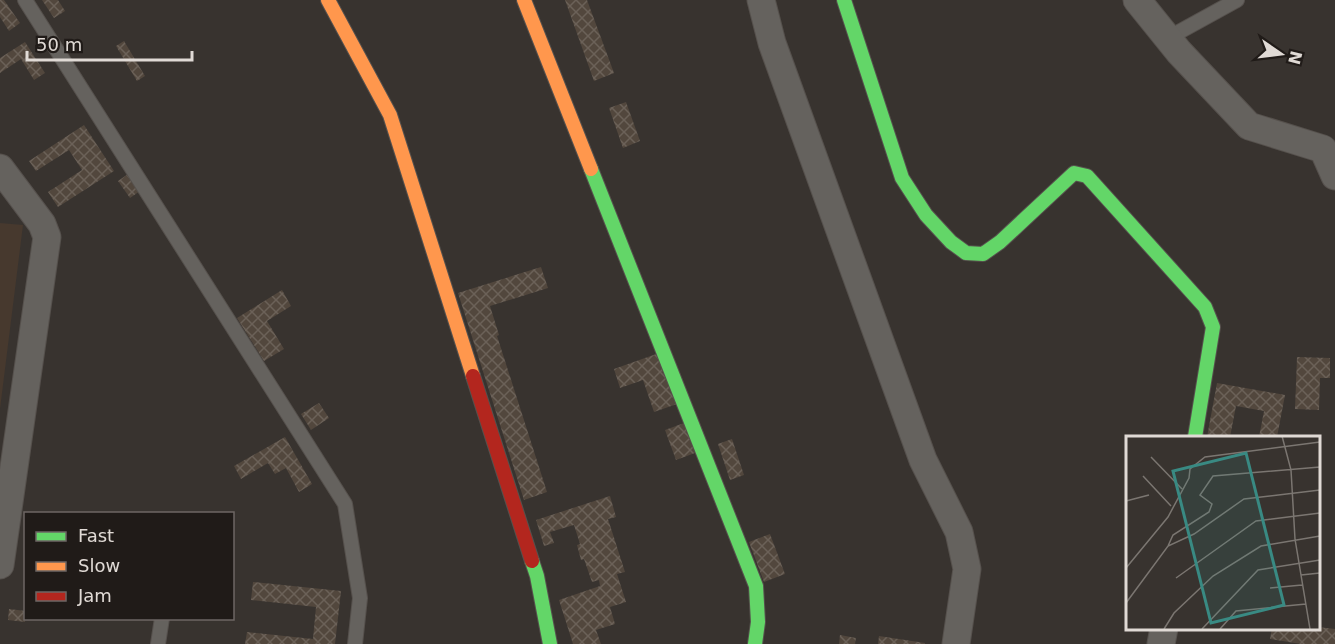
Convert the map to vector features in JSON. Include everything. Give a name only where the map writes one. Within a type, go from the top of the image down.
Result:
[{"type":"street","points":[[328,0],[390,115],[537,576],[550,644]]},
{"type":"street","points":[[524,0],[756,586],[758,622],[755,644]]},
{"type":"street","points":[[761,0],[772,43],[922,460],[959,532],[967,569],[956,644]]},
{"type":"street","points":[[844,0],[902,178],[926,215],[951,242],[966,253],[983,255],[1074,173],[1087,176],[1204,307],[1213,327],[1195,436]]},
{"type":"street","points":[[1137,0],[1168,38],[1249,126],[1323,149],[1335,176]]},
{"type":"street","points":[[0,168],[42,224],[47,237],[0,565]]},
{"type":"street","points":[[1161,644],[1164,629]]},
{"type":"lane","points":[[25,0],[345,504],[360,598],[355,644]]},
{"type":"lane","points":[[1168,38],[1237,0]]},
{"type":"lane","points":[[158,644],[162,620]]},
{"type":"shaded area","points":[[0,223],[23,225],[0,409]]},
{"type":"building","points":[[0,0],[4,0],[20,23],[9,31],[0,17]]},
{"type":"building","points":[[42,0],[58,0],[65,11],[54,18]]},
{"type":"building","points":[[565,0],[587,0],[614,73],[594,81]]},
{"type":"building","points":[[124,41],[145,76],[137,81],[116,46]]},
{"type":"building","points":[[25,42],[45,73],[34,80],[21,59],[0,73],[0,58]]},
{"type":"building","points":[[626,102],[640,141],[623,148],[609,108]]},
{"type":"building","points":[[84,125],[114,171],[58,207],[48,192],[82,170],[69,150],[36,171],[29,161]]},
{"type":"building","points":[[128,174],[140,191],[130,198],[118,181]]},
{"type":"building","points":[[541,267],[548,288],[490,306],[499,335],[497,336],[547,492],[524,500],[458,293]]},
{"type":"building","points":[[282,290],[291,306],[267,321],[284,349],[264,361],[237,318]]},
{"type":"building","points":[[659,353],[677,404],[654,412],[643,380],[620,388],[614,369]]},
{"type":"building","points":[[1297,357],[1330,358],[1330,378],[1320,378],[1319,410],[1295,409]]},
{"type":"building","points":[[1217,383],[1285,395],[1277,436],[1259,436],[1264,411],[1236,406],[1230,436],[1207,436]]},
{"type":"building","points":[[319,403],[329,418],[311,430],[301,414]]},
{"type":"building","points":[[684,423],[695,453],[676,460],[665,430]]},
{"type":"building","points":[[285,437],[312,484],[299,492],[286,468],[275,474],[268,463],[241,479],[234,466]]},
{"type":"building","points":[[732,439],[744,475],[730,480],[718,444]]},
{"type":"building","points":[[610,496],[616,517],[608,519],[625,572],[617,574],[626,602],[610,607],[615,624],[596,630],[601,644],[573,644],[559,600],[600,586],[599,580],[592,582],[584,559],[581,560],[577,545],[580,544],[574,525],[550,532],[554,543],[544,546],[536,520]]},
{"type":"building","points":[[770,534],[785,574],[764,582],[749,542]]},
{"type":"building","points":[[253,582],[341,591],[335,644],[245,644],[247,632],[313,639],[316,607],[251,600]]},
{"type":"building","points":[[9,609],[24,611],[25,622],[8,620]]},
{"type":"building","points":[[1272,629],[1335,629],[1335,644],[1301,644],[1270,639]]},
{"type":"building","points":[[840,635],[856,638],[855,644],[839,644]]},
{"type":"building","points":[[879,636],[925,643],[925,644],[878,644]]},
{"type":"traffic: fast","points":[[844,0],[902,178],[926,215],[951,242],[966,253],[983,254],[1000,242],[1074,173],[1087,176],[1205,307],[1213,327],[1195,436]]},
{"type":"traffic: fast","points":[[591,169],[756,586],[758,622],[755,644]]},
{"type":"traffic: fast","points":[[532,561],[550,644]]},
{"type":"traffic: slow","points":[[328,0],[390,115],[473,376]]},
{"type":"traffic: slow","points":[[524,0],[591,169]]},
{"type":"traffic: jam","points":[[473,376],[532,561]]}]
